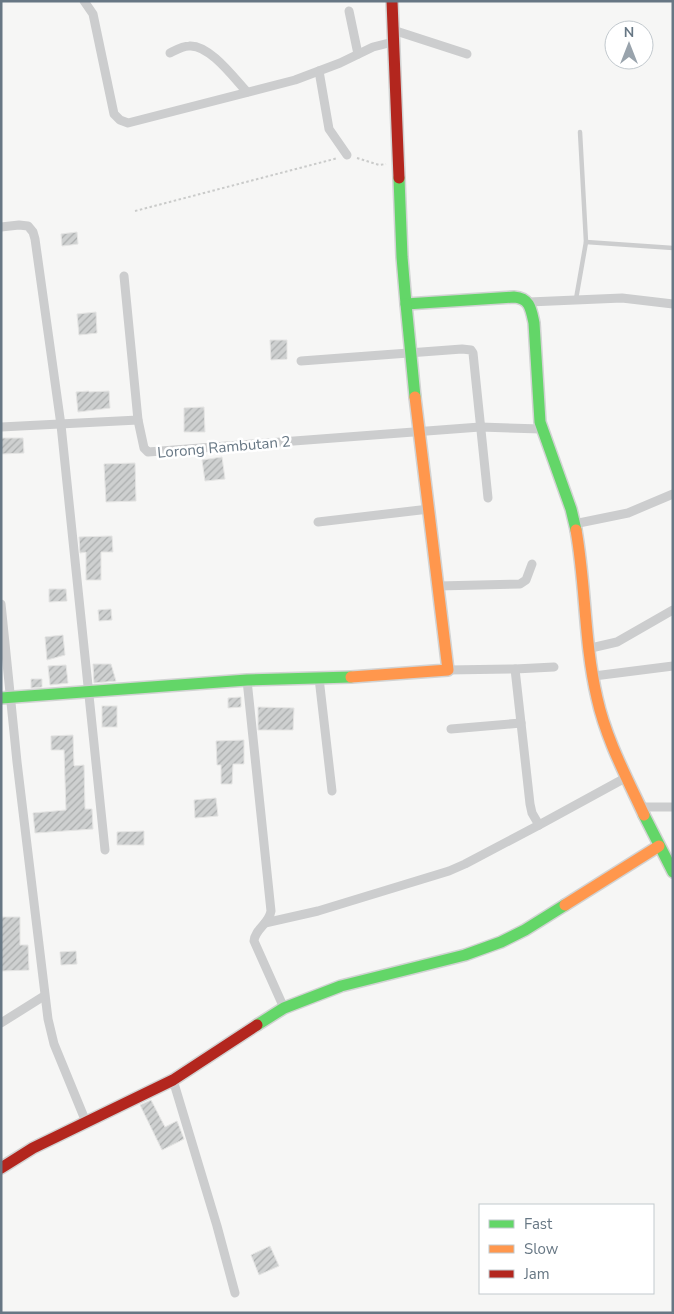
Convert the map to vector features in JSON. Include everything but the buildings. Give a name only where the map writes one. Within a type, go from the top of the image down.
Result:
[{"type":"street","points":[[84,1],[93,14],[112,109],[116,117],[128,123],[319,71],[373,47],[393,42]]},
{"type":"street","points":[[392,1],[402,257],[409,353],[448,670]]},
{"type":"street","points":[[348,11],[358,54]]},
{"type":"street","points":[[392,30],[466,54]]},
{"type":"street","points":[[170,53],[190,46],[202,48],[212,54],[247,92]]},
{"type":"street","points":[[319,71],[329,129],[347,156]]},
{"type":"street","points":[[1,227],[28,226],[36,239],[61,425],[105,850]]},
{"type":"street","name":"Lorong Rambutan 2","points":[[124,276],[138,420],[144,448],[150,453],[480,427],[541,429]]},
{"type":"street","points":[[406,304],[514,297],[522,298],[529,302],[622,298],[673,304]]},
{"type":"street","points":[[529,302],[535,339],[537,404],[541,429],[568,499],[574,524],[582,569],[599,706],[606,729],[659,846],[673,872]]},
{"type":"street","points":[[301,361],[467,348],[471,350],[473,353],[488,498]]},
{"type":"street","points":[[1,426],[61,425],[138,420]]},
{"type":"street","points":[[574,524],[628,513],[673,494]]},
{"type":"street","points":[[318,522],[429,509]]},
{"type":"street","points":[[438,586],[520,584],[526,580],[532,564]]},
{"type":"street","points":[[1,604],[6,698],[44,996],[54,1044],[86,1122]]},
{"type":"street","points":[[591,648],[617,642],[673,610]]},
{"type":"street","points":[[594,676],[673,666]]},
{"type":"street","points":[[6,698],[247,680],[554,667]]},
{"type":"street","points":[[514,669],[531,810],[539,825]]},
{"type":"street","points":[[319,678],[332,791]]},
{"type":"street","points":[[247,680],[270,900],[270,916],[255,936],[254,944],[284,1008]]},
{"type":"street","points":[[451,729],[520,724]]},
{"type":"street","points":[[265,924],[309,914],[450,871],[628,777]]},
{"type":"street","points":[[641,807],[673,807]]},
{"type":"street","points":[[1,1168],[33,1148],[173,1080],[284,1008],[341,986],[465,955],[501,942],[525,930],[659,846]]},
{"type":"street","points":[[1,1023],[44,996]]},
{"type":"street","points":[[173,1080],[235,1293]]},
{"type":"lane","points":[[576,299],[586,242],[580,132]]},
{"type":"lane","points":[[586,242],[673,248]]},
{"type":"path","points":[[135,211],[347,156],[379,165],[398,162]]},
{"type":"traffic: fast","points":[[399,178],[406,304],[514,297],[527,302],[529,305],[534,323],[540,422],[571,509],[576,530]]},
{"type":"traffic: fast","points":[[406,304],[415,397]]},
{"type":"traffic: fast","points":[[1,698],[247,680],[351,677]]},
{"type":"traffic: fast","points":[[644,815],[673,872]]},
{"type":"traffic: fast","points":[[257,1025],[284,1008],[341,986],[465,955],[501,942],[525,930],[565,905]]},
{"type":"traffic: slow","points":[[351,677],[448,670],[415,397]]},
{"type":"traffic: slow","points":[[576,530],[582,572],[587,635],[597,698],[611,743],[644,815]]},
{"type":"traffic: slow","points":[[565,905],[659,846]]},
{"type":"traffic: jam","points":[[392,1],[399,178]]},
{"type":"traffic: jam","points":[[1,1168],[33,1148],[173,1080],[257,1025]]}]
